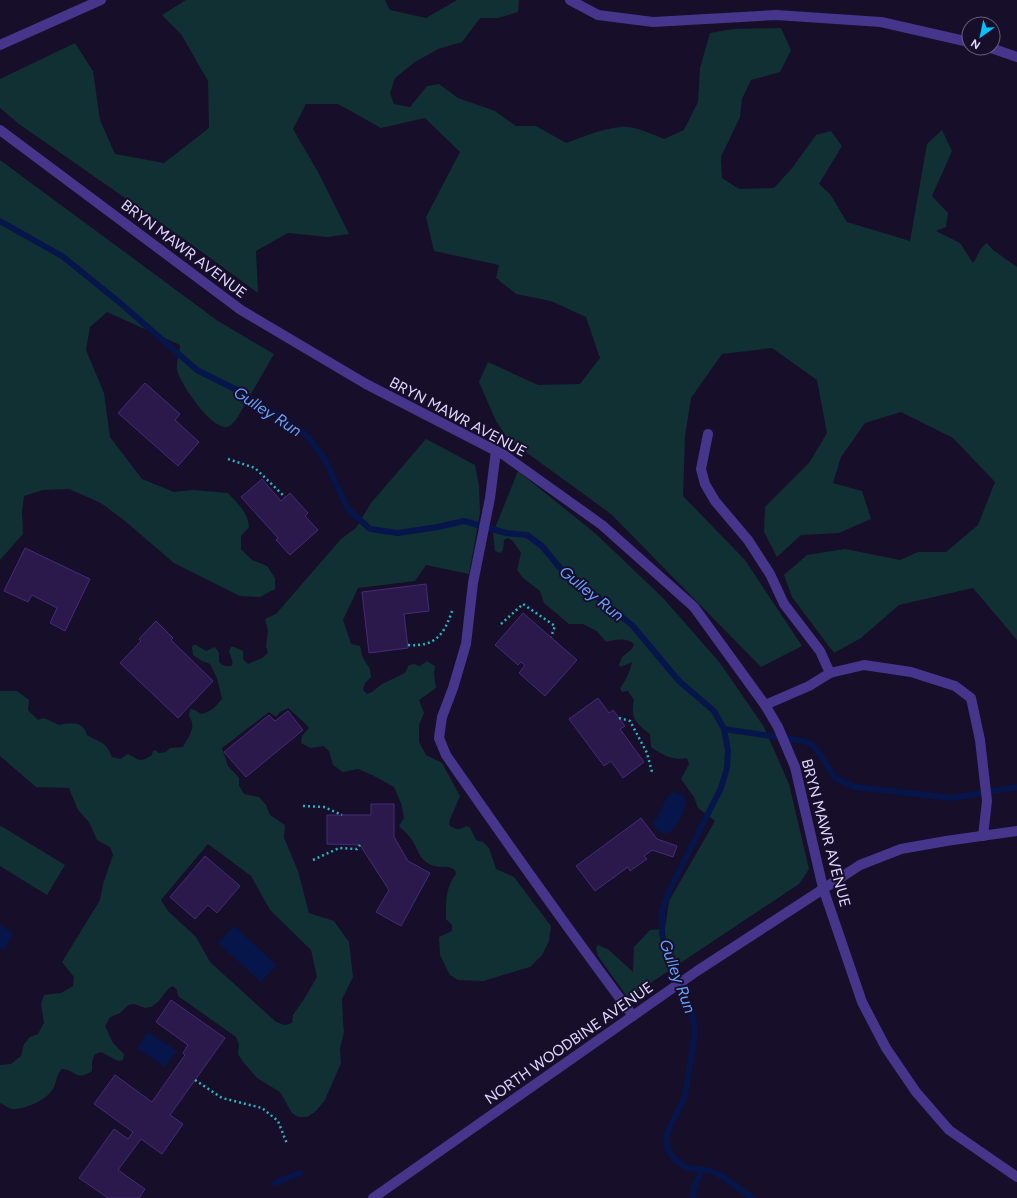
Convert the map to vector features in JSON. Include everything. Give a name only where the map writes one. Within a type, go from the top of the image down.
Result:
[{"type":"street","points":[[0,46],[101,0]]},
{"type":"street","points":[[570,0],[598,15],[653,22],[776,15],[881,22],[961,40]]},
{"type":"street","points":[[1001,51],[1017,57]]},
{"type":"street","name":"BRYN MAWR AVENUE","points":[[0,130],[241,310],[366,384],[504,455],[602,525],[694,607],[765,705],[778,727],[795,766],[823,888],[862,1002],[886,1048],[916,1092],[949,1130],[1017,1177]]},
{"type":"street","points":[[708,434],[704,446],[701,469],[705,484],[715,501],[748,540],[770,574],[784,604],[820,651],[830,673]]},
{"type":"street","points":[[496,451],[487,513],[473,583],[466,644],[453,688],[442,717],[439,738],[446,755],[569,930],[633,1016]]},
{"type":"street","points":[[765,705],[809,686],[830,673],[864,665],[911,672],[955,686],[971,698],[980,740],[986,801],[983,836]]},
{"type":"street","name":"NORTH WOODBINE AVENUE","points":[[373,1198],[697,971],[860,865],[901,849],[1017,831]]},
{"type":"path","points":[[228,459],[255,468],[285,497]]},
{"type":"path","points":[[501,624],[523,604],[555,626],[551,636]]},
{"type":"path","points":[[408,645],[418,646],[431,643],[440,635],[448,623],[453,610]]},
{"type":"path","points":[[619,718],[630,721],[646,753],[652,772]]},
{"type":"path","points":[[304,806],[324,807],[342,815]]},
{"type":"path","points":[[313,860],[339,848],[357,849],[360,844]]},
{"type":"path","points":[[195,1080],[222,1098],[262,1108],[278,1121],[287,1144]]},
{"type":"green space","points":[[186,0],[385,0],[390,10],[426,18],[457,0],[519,0],[518,12],[498,18],[480,18],[462,42],[438,49],[415,62],[395,78],[390,93],[394,104],[410,107],[427,86],[439,84],[458,98],[495,111],[516,126],[536,126],[566,143],[599,131],[620,127],[631,127],[664,139],[684,130],[698,102],[700,68],[710,33],[733,29],[781,28],[791,50],[780,72],[751,80],[742,99],[740,117],[721,157],[722,178],[739,189],[774,188],[793,167],[816,135],[831,131],[842,146],[819,184],[830,194],[847,222],[910,241],[927,144],[942,130],[952,151],[932,196],[948,213],[946,227],[936,231],[960,243],[973,263],[980,250],[987,243],[993,250],[1017,267],[1017,640],[973,588],[899,605],[861,638],[834,653],[792,597],[784,575],[807,555],[845,549],[900,560],[918,552],[946,552],[978,525],[995,482],[953,438],[901,412],[865,423],[841,457],[833,483],[862,491],[871,519],[839,533],[801,535],[777,557],[764,532],[765,507],[809,463],[827,433],[817,380],[772,348],[722,354],[691,398],[685,436],[683,496],[745,560],[802,646],[761,667],[611,514],[508,439],[496,421],[479,382],[488,362],[538,385],[580,384],[600,358],[586,317],[551,301],[516,294],[496,278],[499,265],[434,251],[426,217],[460,152],[425,118],[381,128],[338,104],[306,104],[293,129],[318,172],[349,234],[328,237],[288,233],[256,251],[258,293],[191,244],[19,124],[0,108],[0,79],[75,43],[93,71],[100,120],[115,154],[164,163],[209,128],[208,81],[181,34],[162,15]]},
{"type":"green space","points":[[0,160],[218,321],[274,354],[238,417],[232,424],[226,427],[219,425],[204,413],[184,385],[177,370],[180,345],[107,312],[90,327],[86,350],[104,393],[110,437],[142,479],[174,492],[193,490],[228,493],[242,508],[247,517],[249,527],[241,536],[241,549],[252,560],[267,566],[275,578],[275,589],[260,597],[240,596],[174,563],[125,521],[101,503],[69,489],[43,490],[24,496],[22,512],[23,534],[0,560]]},
{"type":"green space","points":[[426,439],[475,465],[479,486],[480,513],[469,574],[426,565],[415,581],[358,588],[343,620],[351,644],[360,646],[363,658],[370,669],[371,677],[365,683],[363,690],[367,694],[382,684],[405,673],[409,665],[414,664],[420,666],[427,661],[435,666],[434,674],[436,688],[419,700],[424,713],[419,725],[419,742],[426,755],[442,763],[460,796],[449,822],[450,826],[457,829],[467,826],[470,828],[476,840],[483,842],[489,848],[496,869],[514,877],[551,926],[549,941],[542,955],[530,967],[483,981],[458,980],[450,975],[440,955],[439,937],[452,931],[452,925],[446,919],[446,901],[452,879],[456,874],[455,870],[449,867],[437,867],[431,865],[421,857],[411,838],[399,826],[404,818],[401,803],[394,787],[358,769],[343,772],[333,765],[329,751],[324,746],[310,748],[301,743],[302,736],[309,728],[288,708],[280,712],[276,717],[269,712],[222,748],[228,766],[239,778],[239,785],[244,794],[259,797],[266,805],[270,815],[285,825],[284,838],[298,871],[309,913],[334,921],[349,942],[353,977],[342,999],[344,1032],[340,1049],[341,1063],[325,1100],[316,1111],[307,1117],[298,1117],[292,1113],[280,1092],[257,1078],[244,1063],[238,1054],[239,1044],[236,1037],[178,996],[177,990],[173,986],[169,988],[158,1002],[151,1007],[145,1008],[134,1004],[128,1005],[120,1013],[110,1017],[105,1026],[113,1043],[124,1054],[123,1060],[118,1061],[101,1052],[95,1054],[92,1062],[92,1071],[79,1075],[62,1069],[50,1093],[35,1104],[22,1108],[11,1109],[0,1103],[0,1065],[11,1064],[21,1056],[24,1044],[30,1037],[38,1034],[44,1023],[41,1004],[44,995],[61,993],[73,986],[74,977],[62,962],[100,900],[103,884],[113,855],[110,847],[97,840],[89,822],[78,810],[69,788],[36,787],[0,756],[0,691],[17,691],[29,700],[28,710],[38,720],[44,718],[59,725],[72,723],[80,725],[83,727],[87,735],[105,745],[112,757],[120,759],[128,754],[142,760],[152,755],[153,751],[155,750],[159,753],[166,752],[170,748],[183,747],[192,728],[189,716],[190,709],[201,714],[208,712],[213,709],[222,699],[217,678],[210,664],[193,655],[193,645],[196,645],[206,651],[215,647],[219,653],[219,662],[226,666],[231,666],[232,664],[229,651],[231,647],[243,651],[243,659],[248,664],[262,658],[268,653],[266,646],[268,631],[265,619],[276,614],[341,539],[356,528],[371,503]],"holes":[[[208,844],[251,876],[270,910],[311,950],[317,977],[293,1015],[292,1023],[285,1025],[276,1022],[210,962],[196,937],[168,911],[161,900]]]},
{"type":"green space","points":[[518,471],[596,534],[663,598],[720,663],[764,727],[789,784],[809,869],[799,884],[628,998],[598,956],[596,948],[598,945],[609,950],[633,972],[634,947],[650,930],[665,929],[669,901],[715,821],[698,808],[694,797],[681,779],[689,764],[687,758],[677,759],[668,757],[651,747],[650,734],[635,720],[633,712],[634,700],[628,691],[622,692],[620,688],[628,676],[632,662],[621,667],[619,665],[622,657],[632,649],[634,644],[627,640],[606,642],[597,631],[583,624],[569,624],[544,603],[540,591],[523,578],[517,570],[521,553],[513,541],[508,538],[504,540],[503,550],[500,553],[495,551],[493,533]]},
{"type":"green space","points":[[1,826],[65,865],[47,895],[0,866]]},
{"type":"shaded area","points":[[672,792],[676,792],[684,797],[684,809],[682,816],[674,829],[664,833],[657,830],[653,823],[653,819],[657,819],[666,799]]},
{"type":"shaded area","points":[[0,925],[13,933],[4,950],[0,948]]},
{"type":"shaded area","points":[[234,926],[277,965],[261,982],[218,943]]},
{"type":"shaded area","points":[[148,1032],[177,1051],[165,1067],[137,1048]]},
{"type":"building","points":[[145,383],[180,414],[175,420],[199,442],[178,466],[118,413]]},
{"type":"building","points":[[262,479],[281,501],[290,493],[308,513],[305,516],[318,530],[290,555],[276,540],[278,538],[241,497]]},
{"type":"building","points":[[25,548],[90,579],[65,631],[50,623],[57,608],[32,595],[28,602],[4,591]]},
{"type":"building","points":[[426,584],[429,611],[404,614],[408,648],[369,653],[362,592]]},
{"type":"building","points":[[523,613],[577,660],[545,696],[519,673],[525,665],[521,662],[518,665],[495,645]]},
{"type":"building","points":[[156,621],[173,638],[171,640],[213,681],[178,718],[120,663],[141,641],[139,639]]},
{"type":"building","points":[[598,698],[609,713],[613,710],[625,726],[620,729],[644,762],[623,778],[611,761],[604,766],[569,719]]},
{"type":"building","points":[[288,711],[303,730],[246,777],[224,752],[269,715],[275,721]]},
{"type":"building","points":[[371,804],[394,804],[394,837],[408,861],[430,873],[401,926],[376,912],[389,890],[360,845],[327,844],[327,815],[371,815]]},
{"type":"building","points":[[641,818],[657,839],[677,846],[673,857],[652,850],[644,856],[647,859],[630,871],[628,867],[595,891],[576,866]]},
{"type":"building","points":[[205,856],[240,886],[217,913],[208,905],[195,919],[170,897]]},
{"type":"building","points":[[171,1000],[225,1038],[170,1115],[183,1124],[162,1154],[141,1139],[118,1170],[145,1189],[139,1198],[108,1198],[79,1178],[114,1129],[128,1139],[133,1132],[94,1104],[115,1075],[152,1102],[185,1055],[183,1053],[188,1045],[156,1022]]},
{"type":"waterway","name":"Gulley Run","points":[[0,221],[62,256],[119,302],[197,370],[237,390],[288,421],[309,438],[324,458],[348,509],[370,529],[398,533],[438,527],[464,521],[506,533],[527,535],[542,546],[560,568],[632,625],[679,681],[714,711],[724,729],[728,751],[727,768],[721,788],[670,889],[662,911],[662,933],[667,957],[692,1011],[695,1032],[685,1096],[666,1136],[668,1149],[674,1159],[687,1168],[707,1170],[720,1175],[753,1198]]},
{"type":"waterway","points":[[724,729],[803,741],[813,745],[835,778],[854,787],[953,798],[1017,787]]},
{"type":"waterway","points":[[693,1198],[694,1188],[702,1169]]},
{"type":"waterway","points":[[275,1183],[300,1173]]}]
